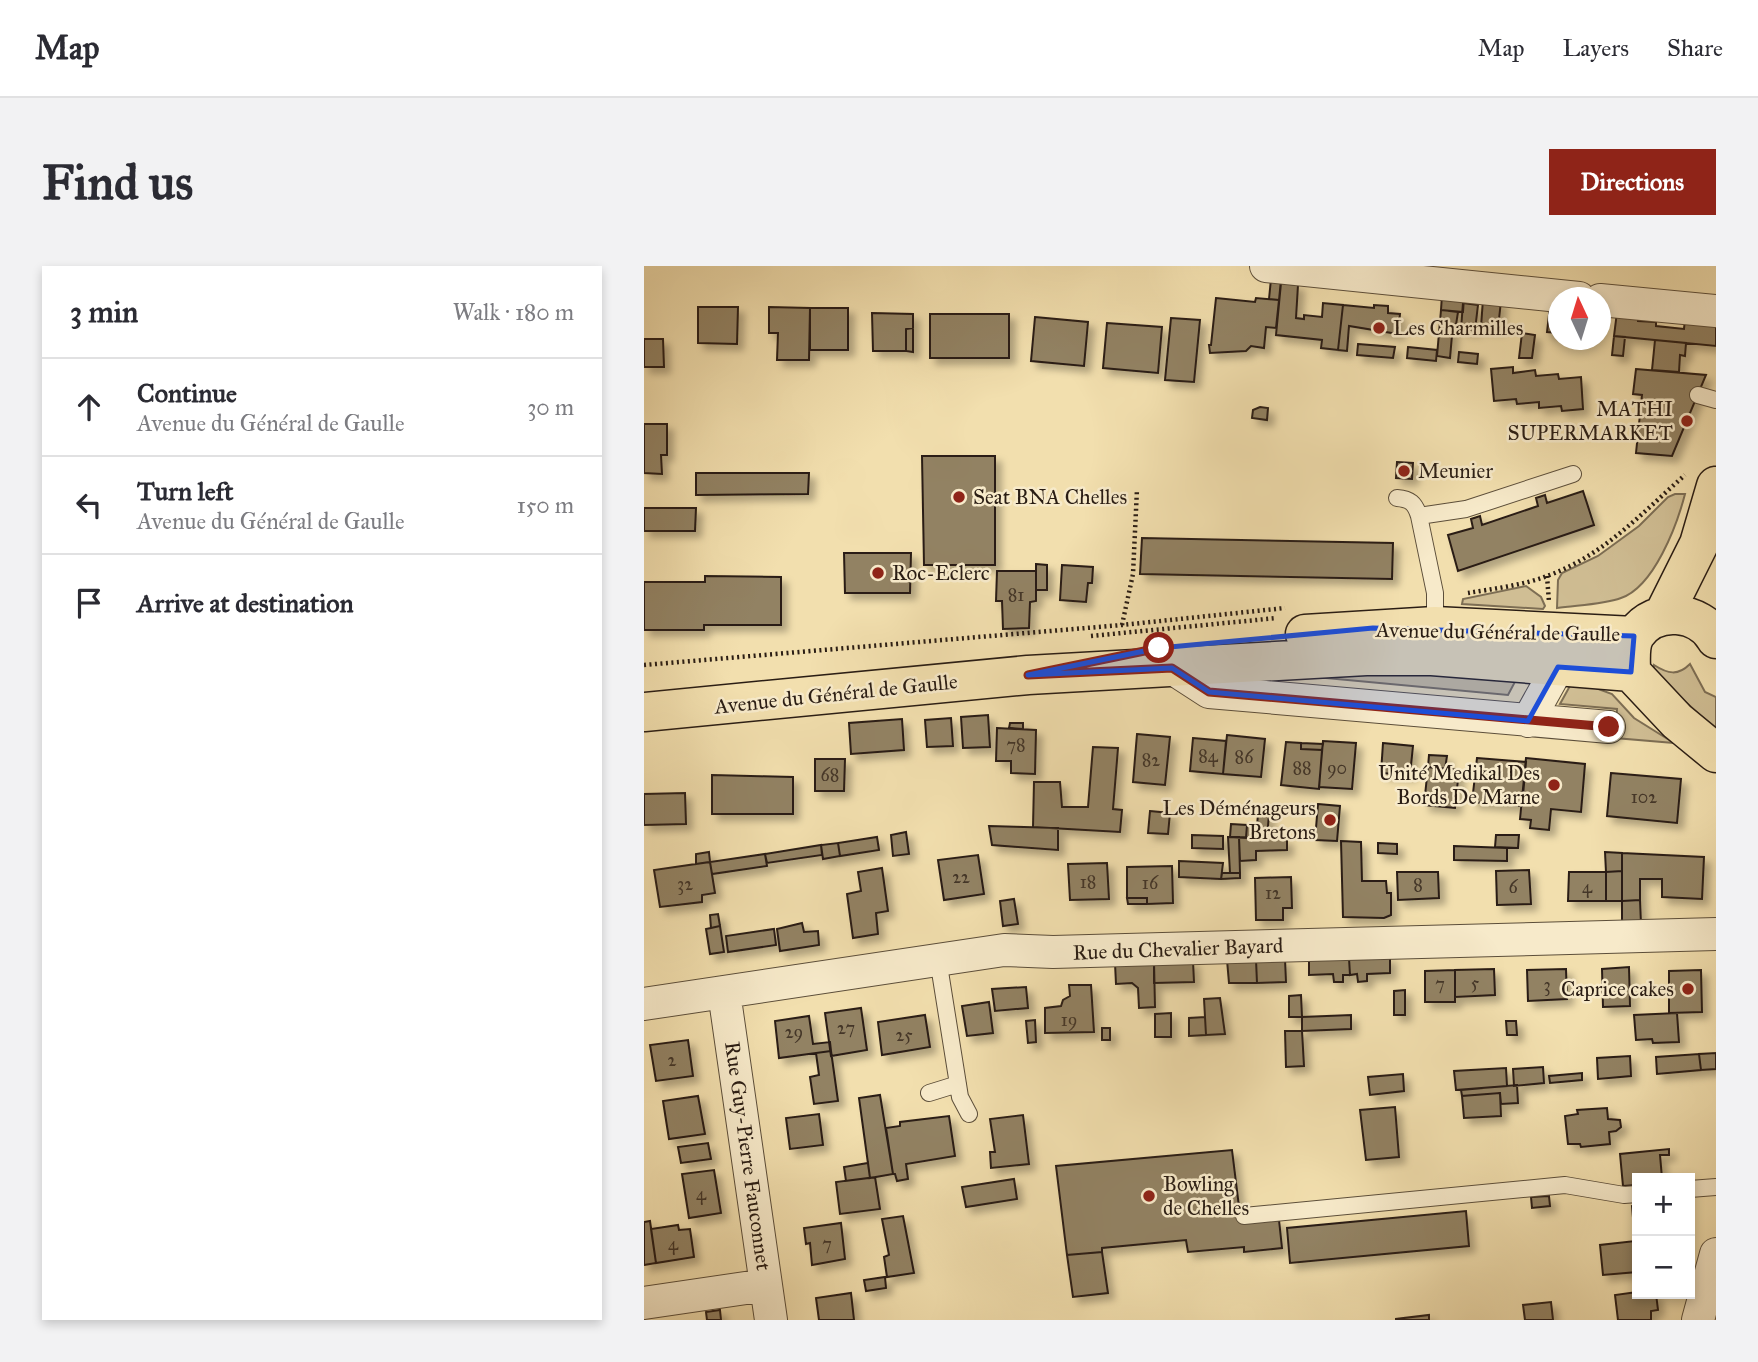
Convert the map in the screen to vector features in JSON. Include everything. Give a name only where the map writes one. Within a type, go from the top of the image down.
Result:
[{"type":"main road","points":[[1643,641],[1699,544],[1703,479]]},
{"type":"main road","name":"Avenue du Général de Gaulle","points":[[1028,675],[1159,648],[1348,630],[1435,610],[1643,641]]},
{"type":"main road","points":[[1643,641],[1677,614],[1703,623],[1716,639]]},
{"type":"main road","points":[[1643,641],[1677,721],[1716,753]]},
{"type":"main road","name":"Avenue du Général de Gaulle","points":[[644,712],[1028,675],[1396,655],[1558,667],[1643,641]]},
{"type":"street","points":[[1266,266],[1548,295]]},
{"type":"street","points":[[1611,301],[1716,311]]},
{"type":"street","name":"Avenue du Général de Gaulle","points":[[1528,721],[1558,667]]},
{"type":"street","points":[[1172,668],[1209,692],[1609,727]]},
{"type":"street","name":"Rue du Chevalier Bayard","points":[[644,1004],[1004,950],[1054,952],[1716,934]]},
{"type":"street","name":"Rue Guy-Pierre Fauconnet","points":[[724,992],[771,1320]]},
{"type":"street","points":[[1698,1320],[1716,1254]]},
{"type":"street","points":[[644,1303],[766,1285]]},
{"type":"lane","points":[[1698,395],[1716,400]]},
{"type":"lane","points":[[1419,516],[1466,509],[1573,474]]},
{"type":"lane","points":[[1397,498],[1407,498],[1412,502],[1419,516],[1435,610]]},
{"type":"lane","points":[[938,958],[960,1097],[969,1114]]},
{"type":"lane","points":[[929,1093],[958,1084]]},
{"type":"lane","points":[[1244,1216],[1565,1185],[1632,1194]]},
{"type":"lane","points":[[1695,1189],[1716,1187]]},
{"type":"path","points":[[1435,610],[1469,593],[1547,576],[1598,551],[1640,519],[1703,479]]},
{"type":"path","points":[[1122,625],[1133,575],[1138,489]]},
{"type":"path","points":[[1547,576],[1550,607]]},
{"type":"path","points":[[644,665],[1122,625],[1294,607]]},
{"type":"highlighted area","points":[[1373,628],[1634,636],[1631,672],[1558,667],[1528,721],[1209,692],[1172,668],[1028,675],[1159,648]]},
{"type":"shaded area","points":[[1685,494],[1670,538],[1654,568],[1633,592],[1614,600],[1557,608],[1558,580],[1562,573],[1598,556],[1639,526],[1668,497]]},
{"type":"shaded area","points":[[1526,586],[1541,597],[1545,606],[1543,609],[1462,604],[1463,599]]},
{"type":"shaded area","points":[[1690,664],[1705,692],[1716,697],[1716,729],[1653,673],[1654,665],[1673,672]]},
{"type":"shaded area","points":[[1365,668],[1517,678],[1508,695],[1283,674]]},
{"type":"shaded area","points":[[1571,684],[1593,687],[1612,694],[1634,718],[1674,743],[1615,738],[1617,709],[1560,704]]},
{"type":"building","points":[[1271,279],[1281,280],[1279,300],[1269,299]]},
{"type":"building","points":[[1281,283],[1298,285],[1296,318],[1304,319],[1304,315],[1322,317],[1323,303],[1343,305],[1338,350],[1321,348],[1322,340],[1276,335]]},
{"type":"building","points":[[1442,295],[1464,297],[1463,312],[1441,310]]},
{"type":"building","points":[[1216,298],[1255,302],[1256,298],[1279,300],[1276,328],[1266,327],[1264,348],[1251,346],[1246,351],[1210,353]]},
{"type":"building","points":[[1483,299],[1501,301],[1498,328],[1481,327]]},
{"type":"building","points":[[1463,303],[1478,305],[1475,330],[1461,329]]},
{"type":"building","name":"Les Charmilles","points":[[1343,305],[1374,308],[1374,305],[1388,306],[1388,313],[1400,314],[1398,334],[1349,326],[1347,351],[1338,350]]},
{"type":"building","points":[[698,307],[738,307],[737,344],[698,343]]},
{"type":"building","points":[[769,307],[810,308],[809,360],[777,360],[778,333],[769,333]]},
{"type":"building","points":[[810,308],[848,308],[848,350],[810,350]]},
{"type":"building","points":[[1441,310],[1458,312],[1456,325],[1453,324],[1450,358],[1437,356]]},
{"type":"building","points":[[1617,312],[1638,314],[1638,321],[1656,322],[1656,326],[1684,329],[1685,319],[1716,326],[1716,346],[1614,336]]},
{"type":"building","points":[[872,313],[913,314],[913,328],[906,329],[906,351],[873,351]]},
{"type":"building","points":[[930,314],[1009,314],[1009,358],[930,358]]},
{"type":"building","points":[[1035,317],[1088,322],[1084,366],[1031,361]]},
{"type":"building","points":[[1171,318],[1200,320],[1194,382],[1165,380]]},
{"type":"building","points":[[1107,323],[1162,327],[1158,373],[1103,368]]},
{"type":"building","points":[[913,328],[913,352],[906,351],[906,329]]},
{"type":"building","points":[[1522,333],[1535,335],[1532,358],[1519,358]]},
{"type":"building","points":[[1614,336],[1625,337],[1623,356],[1612,355]]},
{"type":"building","points":[[644,339],[663,339],[664,367],[644,367]]},
{"type":"building","points":[[1655,340],[1686,343],[1685,356],[1680,355],[1679,372],[1652,370]]},
{"type":"building","points":[[1358,344],[1395,347],[1393,358],[1357,355]]},
{"type":"building","points":[[1408,347],[1437,350],[1436,361],[1407,358]]},
{"type":"building","points":[[1459,352],[1478,354],[1477,364],[1458,362]]},
{"type":"building","points":[[1513,367],[1513,373],[1535,370],[1536,376],[1558,374],[1559,379],[1581,377],[1583,409],[1562,411],[1561,406],[1539,408],[1539,402],[1517,404],[1516,399],[1494,401],[1491,369]]},
{"type":"building","points":[[1636,369],[1706,375],[1672,456],[1636,453],[1642,395],[1633,394]]},
{"type":"building","points":[[1268,408],[1267,420],[1252,418],[1253,410]]},
{"type":"building","points":[[644,424],[667,424],[667,455],[661,455],[662,474],[644,473]]},
{"type":"building","name":"Seat BNA Chelles","points":[[922,456],[995,456],[995,565],[924,565]]},
{"type":"building","name":"Meunier","points":[[1397,462],[1413,463],[1412,479],[1396,478]]},
{"type":"building","points":[[696,473],[809,473],[808,494],[696,495]]},
{"type":"building","points":[[1583,491],[1594,525],[1458,571],[1448,535],[1473,528],[1471,519],[1480,516],[1482,525],[1538,506],[1536,498],[1545,495],[1547,503]]},
{"type":"building","points":[[644,508],[696,508],[695,531],[644,531]]},
{"type":"building","points":[[1142,538],[1393,543],[1392,579],[1140,574]]},
{"type":"building","name":"Roc-Eclerc","points":[[844,553],[911,553],[910,593],[845,593]]},
{"type":"building","points":[[1036,564],[1047,565],[1047,590],[1036,590]]},
{"type":"building","points":[[1062,565],[1093,567],[1092,583],[1088,583],[1086,602],[1060,600]]},
{"type":"building","points":[[997,571],[1036,571],[1036,601],[1030,602],[1029,628],[1003,629],[1002,601],[996,601]]},
{"type":"building","points":[[705,576],[781,577],[781,625],[704,625],[704,630],[644,630],[644,582],[705,582]]},
{"type":"building","points":[[988,715],[990,747],[963,748],[961,717]]},
{"type":"building","points":[[951,718],[953,746],[927,747],[925,720]]},
{"type":"building","points":[[902,719],[904,750],[851,754],[849,723]]},
{"type":"building","points":[[1010,723],[1023,723],[1023,729],[1009,728]]},
{"type":"building","points":[[997,728],[1036,730],[1035,774],[1011,773],[1011,761],[996,761]]},
{"type":"building","points":[[1137,734],[1170,737],[1165,785],[1133,782]]},
{"type":"building","points":[[1227,735],[1265,739],[1261,777],[1223,774]]},
{"type":"building","points":[[1193,738],[1226,741],[1223,774],[1190,771]]},
{"type":"building","points":[[1323,741],[1356,743],[1352,789],[1319,787]]},
{"type":"building","points":[[1286,742],[1301,743],[1301,749],[1322,750],[1319,789],[1281,785]]},
{"type":"building","points":[[1301,743],[1323,744],[1322,750],[1301,749]]},
{"type":"building","points":[[1383,743],[1413,746],[1410,775],[1381,773]]},
{"type":"building","points":[[1093,747],[1118,748],[1113,809],[1122,810],[1120,832],[1033,827],[1034,782],[1060,782],[1062,807],[1088,807]]},
{"type":"building","points":[[1429,755],[1447,756],[1445,769],[1428,767]]},
{"type":"building","points":[[1477,758],[1526,762],[1522,806],[1472,802]]},
{"type":"building","name":"Unité Medikal Des Bords De Marne","points":[[1526,758],[1585,764],[1581,812],[1551,809],[1549,830],[1530,828],[1531,820],[1520,819]]},
{"type":"building","points":[[815,759],[845,759],[844,791],[815,791]]},
{"type":"building","points":[[1428,767],[1459,770],[1455,808],[1424,805]]},
{"type":"building","points":[[1611,773],[1681,779],[1677,823],[1607,816]]},
{"type":"building","points":[[712,775],[793,777],[793,814],[712,814]]},
{"type":"building","points":[[685,793],[686,824],[644,825],[644,794]]},
{"type":"building","points":[[1318,804],[1340,806],[1337,841],[1315,840]]},
{"type":"building","points":[[1150,811],[1170,813],[1168,834],[1148,833]]},
{"type":"building","points":[[1258,814],[1269,814],[1267,838],[1246,838],[1247,825],[1257,826]]},
{"type":"building","points":[[1231,824],[1247,825],[1246,838],[1230,837]]},
{"type":"building","points":[[989,826],[1058,828],[1058,850],[992,845]]},
{"type":"building","points":[[906,832],[909,854],[893,856],[891,835]]},
{"type":"building","points":[[1192,835],[1223,836],[1223,849],[1192,848]]},
{"type":"building","points":[[1496,835],[1519,835],[1518,848],[1495,847]]},
{"type":"building","points":[[877,837],[879,850],[840,856],[838,843]]},
{"type":"building","points":[[1228,837],[1239,837],[1240,873],[1230,873]]},
{"type":"building","points":[[1239,837],[1287,839],[1287,850],[1256,851],[1256,860],[1240,861]]},
{"type":"building","points":[[1341,841],[1361,842],[1362,881],[1386,881],[1387,893],[1391,893],[1391,915],[1384,918],[1343,917]]},
{"type":"building","points":[[838,843],[840,856],[823,859],[821,845]]},
{"type":"building","points":[[1378,843],[1397,844],[1397,854],[1378,853]]},
{"type":"building","points":[[821,845],[822,855],[767,863],[765,854]]},
{"type":"building","points":[[1454,846],[1507,848],[1507,861],[1454,860]]},
{"type":"building","points":[[709,852],[710,862],[696,864],[696,854]]},
{"type":"building","points":[[1605,852],[1622,853],[1622,871],[1606,872]]},
{"type":"building","points":[[1622,853],[1704,857],[1702,899],[1662,897],[1662,879],[1640,879],[1640,900],[1622,901]]},
{"type":"building","points":[[765,854],[767,866],[712,874],[710,862]]},
{"type":"building","points":[[978,855],[984,894],[944,900],[938,860]]},
{"type":"building","points":[[1179,861],[1223,863],[1221,879],[1179,877]]},
{"type":"building","points":[[710,862],[715,893],[702,895],[702,902],[660,907],[654,870]]},
{"type":"building","points":[[1107,863],[1109,899],[1070,900],[1068,864]]},
{"type":"building","points":[[1172,866],[1173,903],[1147,904],[1147,898],[1127,898],[1127,867]]},
{"type":"building","points":[[882,868],[888,911],[876,913],[878,934],[853,938],[847,894],[861,891],[858,872]]},
{"type":"building","points":[[1529,870],[1531,904],[1497,905],[1496,871]]},
{"type":"building","points":[[1622,871],[1622,901],[1606,901],[1606,872]]},
{"type":"building","points":[[1397,872],[1438,872],[1439,898],[1398,900]]},
{"type":"building","points":[[1569,872],[1606,872],[1606,901],[1568,901]]},
{"type":"building","points":[[1222,873],[1240,873],[1240,878],[1221,879]]},
{"type":"building","points":[[1291,877],[1292,908],[1283,908],[1283,920],[1256,920],[1255,878]]},
{"type":"building","points":[[1127,898],[1147,898],[1147,904],[1128,904]]},
{"type":"building","points":[[1014,899],[1018,924],[1003,926],[1000,901]]},
{"type":"building","points":[[1640,900],[1641,924],[1622,925],[1622,901]]},
{"type":"building","points":[[718,914],[720,926],[711,928],[710,915]]},
{"type":"building","points":[[802,923],[804,932],[818,931],[819,945],[780,951],[777,929]]},
{"type":"building","points":[[720,926],[724,952],[710,954],[706,929]]},
{"type":"building","points":[[774,929],[776,945],[728,952],[726,936]]},
{"type":"building","points":[[1390,957],[1390,973],[1367,974],[1367,981],[1358,982],[1357,974],[1350,975],[1349,958]]},
{"type":"building","points":[[1349,958],[1350,975],[1343,975],[1343,982],[1334,982],[1333,974],[1309,975],[1309,959]]},
{"type":"building","points":[[1285,959],[1286,982],[1257,983],[1256,960]]},
{"type":"building","points":[[1227,960],[1256,960],[1257,983],[1229,983]]},
{"type":"building","points":[[1193,961],[1194,982],[1154,983],[1154,962]]},
{"type":"building","points":[[1154,962],[1155,1007],[1139,1008],[1138,988],[1132,983],[1116,984],[1115,963]]},
{"type":"building","points":[[1629,967],[1630,1006],[1603,1007],[1602,969]]},
{"type":"building","points":[[1494,969],[1495,995],[1455,997],[1455,970]]},
{"type":"building","points":[[1566,969],[1567,999],[1528,1001],[1527,970]]},
{"type":"building","points":[[1455,970],[1455,1002],[1425,1002],[1425,971]]},
{"type":"building","points":[[1701,970],[1702,1012],[1669,1013],[1669,971]]},
{"type":"building","points":[[1069,985],[1091,985],[1094,1032],[1045,1033],[1045,1008],[1061,1006],[1063,1000],[1070,996]]},
{"type":"building","points":[[1026,987],[1028,1008],[995,1011],[992,989]]},
{"type":"building","points":[[1405,990],[1405,1015],[1394,1015],[1394,991]]},
{"type":"building","points":[[1301,995],[1302,1017],[1289,1017],[1289,996]]},
{"type":"building","points":[[1220,998],[1225,1034],[1206,1035],[1204,999]]},
{"type":"building","points":[[989,1002],[993,1033],[967,1036],[962,1006]]},
{"type":"building","points":[[861,1008],[867,1050],[831,1056],[825,1013]]},
{"type":"building","points":[[1171,1013],[1171,1037],[1155,1037],[1155,1014]]},
{"type":"building","points":[[1677,1013],[1679,1042],[1653,1043],[1652,1039],[1636,1040],[1634,1015]]},
{"type":"building","points":[[925,1015],[930,1047],[882,1055],[878,1022]]},
{"type":"building","points":[[1351,1015],[1351,1029],[1302,1031],[1302,1017]]},
{"type":"building","points":[[809,1016],[813,1044],[830,1042],[831,1051],[779,1058],[775,1021]]},
{"type":"building","points":[[1205,1017],[1206,1035],[1189,1036],[1189,1018]]},
{"type":"building","points":[[1035,1020],[1036,1042],[1028,1043],[1026,1021]]},
{"type":"building","points":[[1506,1021],[1516,1021],[1517,1035],[1507,1035]]},
{"type":"building","points":[[1102,1028],[1110,1028],[1110,1040],[1102,1040]]},
{"type":"building","points":[[1285,1031],[1302,1031],[1304,1066],[1286,1067]]},
{"type":"building","points":[[688,1040],[693,1076],[656,1081],[650,1045]]},
{"type":"building","points":[[831,1051],[838,1101],[814,1104],[810,1077],[819,1075],[816,1053]]},
{"type":"building","points":[[1716,1053],[1716,1069],[1701,1070],[1699,1054]]},
{"type":"building","points":[[1699,1054],[1701,1070],[1657,1074],[1656,1057]]},
{"type":"building","points":[[1630,1056],[1631,1076],[1598,1079],[1597,1058]]},
{"type":"building","points":[[1543,1067],[1544,1083],[1514,1086],[1513,1069]]},
{"type":"building","points":[[1506,1068],[1507,1086],[1456,1090],[1454,1071]]},
{"type":"building","points":[[1582,1073],[1582,1080],[1550,1083],[1549,1076]]},
{"type":"building","points":[[1403,1074],[1404,1091],[1370,1095],[1368,1077]]},
{"type":"building","points":[[1517,1085],[1518,1103],[1501,1104],[1500,1093],[1462,1096],[1461,1090]]},
{"type":"building","points":[[1500,1093],[1501,1116],[1464,1118],[1462,1096]]},
{"type":"building","points":[[880,1095],[893,1174],[870,1178],[859,1098]]},
{"type":"building","points":[[698,1096],[705,1134],[669,1139],[663,1101]]},
{"type":"building","points":[[1395,1107],[1399,1157],[1366,1160],[1360,1110]]},
{"type":"building","points":[[1607,1108],[1608,1119],[1620,1120],[1621,1127],[1609,1132],[1610,1144],[1581,1147],[1580,1144],[1568,1144],[1565,1116],[1578,1114],[1577,1110]]},
{"type":"building","points":[[819,1114],[823,1145],[790,1149],[786,1118]]},
{"type":"building","points":[[1023,1115],[1029,1164],[991,1168],[990,1152],[995,1152],[990,1119]]},
{"type":"building","points":[[949,1116],[955,1156],[906,1164],[908,1179],[897,1181],[893,1174],[886,1128],[900,1126],[900,1122]]},
{"type":"building","points":[[708,1143],[711,1159],[681,1163],[678,1147]]},
{"type":"building","points":[[1669,1149],[1669,1155],[1660,1155],[1662,1173],[1632,1173],[1632,1185],[1623,1186],[1620,1154]]},
{"type":"building","name":"Bowling de Chelles","points":[[1232,1150],[1241,1223],[1279,1220],[1282,1248],[1244,1252],[1244,1247],[1188,1252],[1186,1240],[1102,1248],[1102,1252],[1067,1255],[1056,1166]]},
{"type":"building","points":[[868,1163],[870,1178],[846,1181],[844,1167]]},
{"type":"building","points":[[714,1170],[721,1213],[689,1218],[682,1174]]},
{"type":"building","points":[[875,1177],[880,1209],[840,1214],[836,1182]]},
{"type":"building","points":[[1014,1179],[1017,1199],[966,1207],[962,1187]]},
{"type":"building","points":[[1549,1196],[1550,1206],[1532,1208],[1531,1197]]},
{"type":"building","points":[[1466,1211],[1469,1246],[1290,1263],[1287,1228]]},
{"type":"building","points":[[903,1216],[914,1273],[887,1277],[884,1257],[889,1255],[882,1219]]},
{"type":"building","points":[[650,1221],[656,1263],[644,1265],[644,1222]]},
{"type":"building","points":[[841,1223],[845,1259],[812,1265],[810,1243],[806,1244],[804,1228]]},
{"type":"building","points":[[678,1225],[679,1230],[690,1229],[694,1257],[656,1263],[651,1229]]},
{"type":"building","points":[[1632,1241],[1632,1272],[1603,1275],[1600,1245]]},
{"type":"building","points":[[1102,1252],[1108,1293],[1073,1297],[1067,1255]]},
{"type":"building","points":[[885,1277],[886,1288],[866,1291],[864,1280]]},
{"type":"building","points":[[851,1293],[854,1320],[819,1320],[816,1298]]},
{"type":"building","points":[[1632,1293],[1632,1299],[1657,1299],[1658,1310],[1651,1311],[1651,1320],[1618,1320],[1615,1295]]},
{"type":"building","points":[[1551,1302],[1553,1320],[1525,1320],[1523,1305]]},
{"type":"building","points":[[720,1310],[721,1320],[707,1320],[706,1312]]},
{"type":"building","points":[[1429,1315],[1429,1320],[1396,1320],[1396,1319]]},
{"type":"place","name":"Les Charmilles","points":[[1379,328]]},
{"type":"place","name":"MATHI SUPERMARKET","points":[[1687,421]]},
{"type":"place","name":"Meunier","points":[[1404,471]]},
{"type":"place","name":"Seat BNA Chelles","points":[[959,497]]},
{"type":"place","name":"Roc-Eclerc","points":[[878,573]]},
{"type":"place","name":"Unité Medikal Des Bords De Marne","points":[[1554,785]]},
{"type":"place","name":"Les Déménageurs Bretons","points":[[1330,820]]},
{"type":"place","name":"Caprice cakes","points":[[1688,989]]},
{"type":"place","name":"Bowling de Chelles","points":[[1149,1196]]},
{"type":"route","points":[[1159,648],[1028,675],[1172,668],[1209,692],[1609,727]]}]
